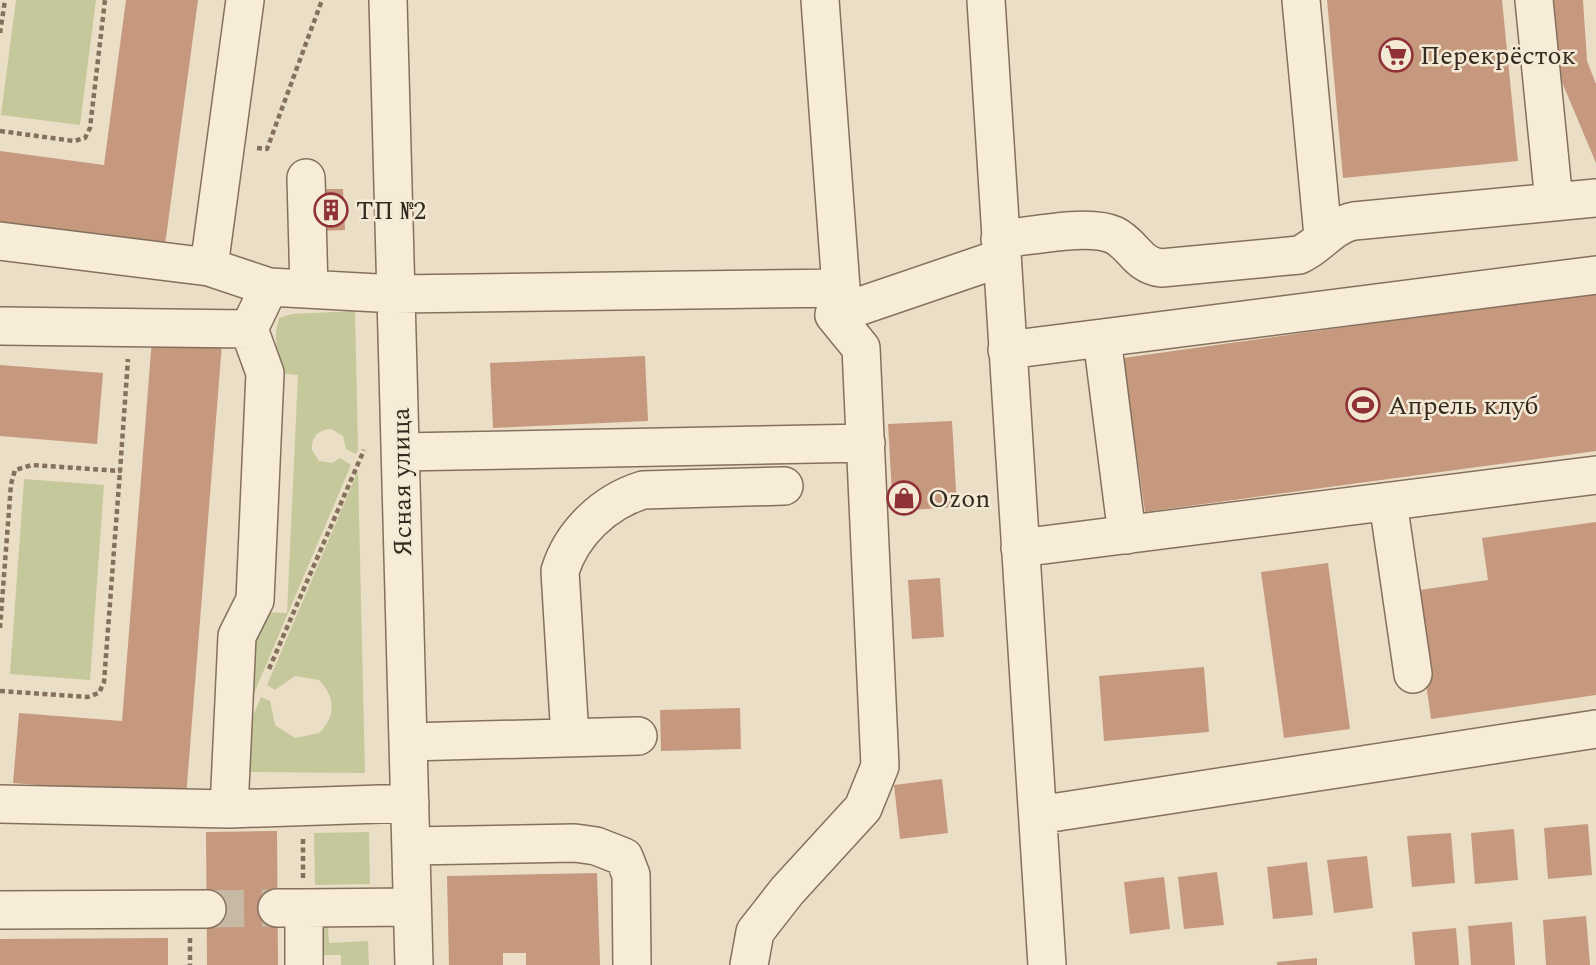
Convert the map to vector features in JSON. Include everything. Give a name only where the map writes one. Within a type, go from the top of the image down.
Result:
[{"type":"street","points":[[209,267],[245,0]]},
{"type":"street","name":"Ясная улица","points":[[388,0],[414,965]]},
{"type":"street","points":[[749,965],[755,932],[787,891],[863,808],[880,766],[861,348],[837,301],[820,0]]},
{"type":"street","points":[[986,0],[1047,965]]},
{"type":"street","points":[[1301,0],[1323,236]]},
{"type":"street","points":[[1534,0],[1554,202]]},
{"type":"street","points":[[306,178],[309,289]]},
{"type":"street","points":[[0,241],[209,267],[269,287],[396,294],[837,301],[1001,249],[1102,232],[1121,240],[1142,262],[1161,268],[1299,255],[1314,247],[1337,226],[1354,221],[1596,198]]},
{"type":"street","points":[[1007,350],[1596,275]]},
{"type":"street","points":[[229,808],[237,636],[255,600],[265,373],[249,329],[269,287]]},
{"type":"street","points":[[0,326],[249,329]]},
{"type":"street","points":[[1102,338],[1127,535]]},
{"type":"street","points":[[401,452],[866,443]]},
{"type":"street","points":[[1020,548],[1596,475]]},
{"type":"street","points":[[570,738],[560,571],[567,549],[583,529],[623,496],[643,490],[784,486]]},
{"type":"street","points":[[1388,502],[1413,674]]},
{"type":"street","points":[[1038,814],[1596,729]]},
{"type":"street","points":[[408,743],[638,736]]},
{"type":"street","points":[[0,804],[229,808],[410,803]]},
{"type":"street","points":[[411,846],[575,843],[596,846],[624,857],[631,875],[632,965]]},
{"type":"street","points":[[304,965],[290,908],[412,907]]},
{"type":"street","points":[[0,910],[207,909]]},
{"type":"path","points":[[0,33],[5,0]]},
{"type":"path","points":[[0,131],[74,141],[85,138],[90,128],[105,0]]},
{"type":"path","points":[[225,144],[267,149],[322,0]]},
{"type":"path","points":[[0,691],[88,698],[99,693],[104,682],[131,328]]},
{"type":"path","points":[[264,680],[364,450]]},
{"type":"path","points":[[0,628],[11,484],[15,470],[32,465],[120,471]]},
{"type":"path","points":[[290,908],[303,806]]},
{"type":"green space","points":[[16,0],[96,0],[80,125],[1,115]]},
{"type":"green space","points":[[355,311],[358,450],[356,454],[346,449],[343,436],[331,429],[322,431],[314,438],[312,450],[319,461],[332,463],[340,458],[351,465],[246,712],[248,638],[266,612],[287,613],[298,375],[277,373],[276,331],[279,318],[292,314]]},
{"type":"green space","points":[[358,471],[365,773],[244,772],[245,735],[261,697],[270,701],[275,725],[295,738],[319,733],[329,720],[331,700],[319,680],[295,676],[275,690],[267,685]]},
{"type":"green space","points":[[24,479],[104,485],[90,680],[10,674]]},
{"type":"green space","points":[[369,832],[370,884],[315,885],[314,833]]},
{"type":"green space","points":[[328,925],[329,943],[368,941],[369,965],[341,965],[341,955],[316,955],[316,926]]},
{"type":"building","points":[[126,0],[198,0],[165,245],[0,223],[0,151],[104,165]]},
{"type":"building","points":[[1327,0],[1502,0],[1518,161],[1343,178]]},
{"type":"building","points":[[1545,0],[1583,0],[1587,61],[1596,84],[1596,163],[1556,68]]},
{"type":"building","name":"ТП №2","points":[[318,189],[343,189],[345,230],[320,231]]},
{"type":"building","name":"Апрель клуб","points":[[1596,292],[1596,451],[1145,512],[1123,358]]},
{"type":"building","points":[[152,339],[222,344],[186,797],[13,783],[19,713],[122,721]]},
{"type":"building","points":[[645,356],[648,421],[493,428],[490,363]]},
{"type":"building","points":[[0,365],[103,373],[97,444],[0,436]]},
{"type":"building","points":[[952,421],[957,507],[893,511],[888,424]]},
{"type":"building","points":[[1596,522],[1596,695],[1431,719],[1413,591],[1488,580],[1482,538]]},
{"type":"building","points":[[1328,563],[1350,729],[1284,738],[1261,572]]},
{"type":"building","points":[[940,578],[944,637],[912,639],[908,580]]},
{"type":"building","points":[[1204,667],[1209,732],[1104,741],[1099,676]]},
{"type":"building","points":[[740,708],[741,749],[661,751],[660,710]]},
{"type":"building","points":[[942,779],[948,833],[900,839],[894,785]]},
{"type":"building","points":[[1588,824],[1592,875],[1548,879],[1544,828]]},
{"type":"building","points":[[1514,829],[1518,880],[1475,884],[1471,833]]},
{"type":"building","points":[[277,831],[278,965],[207,965],[206,832]]},
{"type":"building","points":[[1451,833],[1455,883],[1412,887],[1407,836]]},
{"type":"building","points":[[1367,856],[1373,908],[1334,913],[1327,860]]},
{"type":"building","points":[[1307,862],[1313,915],[1273,919],[1267,867]]},
{"type":"building","points":[[1217,872],[1224,925],[1184,929],[1178,877]]},
{"type":"building","points":[[597,873],[600,965],[526,965],[526,953],[503,953],[503,965],[449,965],[447,876]]},
{"type":"building","points":[[1164,877],[1170,929],[1130,934],[1124,882]]},
{"type":"building","points":[[1586,916],[1590,965],[1546,965],[1543,920]]},
{"type":"building","points":[[1512,922],[1515,965],[1471,965],[1468,926]]},
{"type":"building","points":[[1456,928],[1459,965],[1415,965],[1412,932]]},
{"type":"building","points":[[168,938],[168,965],[0,965],[0,939]]},
{"type":"building","points":[[1317,958],[1317,965],[1277,965],[1277,962]]},
{"type":"tunnel","points":[[207,909],[277,908]]},
{"type":"place","name":"Перекрёсток","points":[[1396,55]]},
{"type":"place","name":"ТП №2","points":[[331,210]]},
{"type":"place","name":"Апрель клуб","points":[[1363,405]]},
{"type":"place","name":"Ozon","points":[[904,498]]}]
